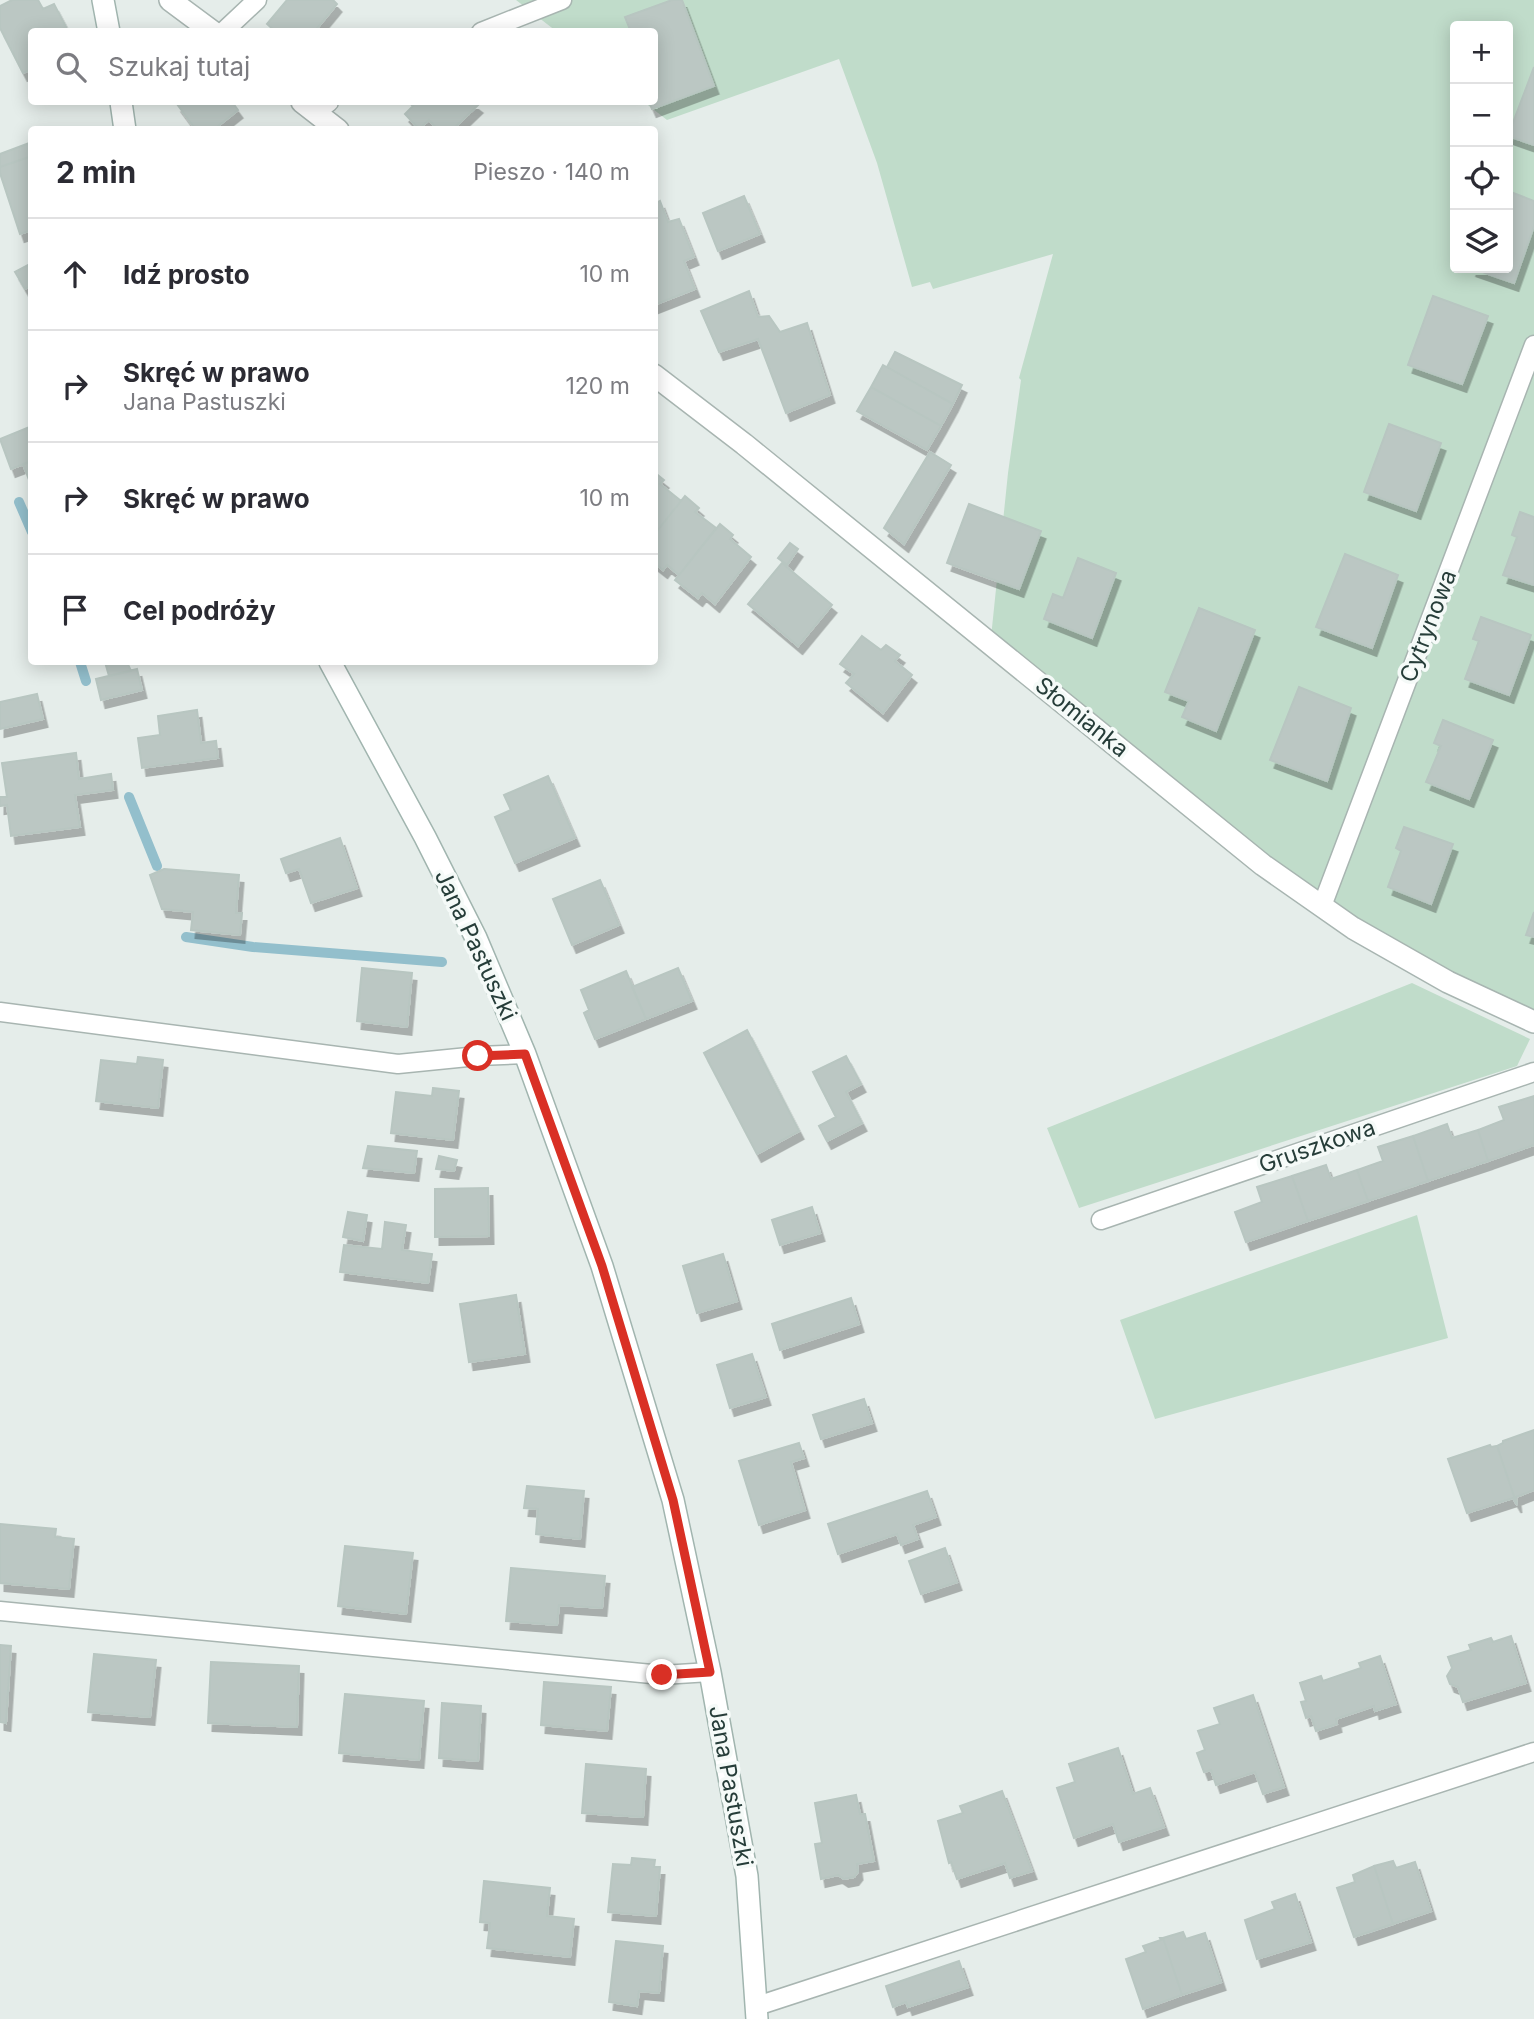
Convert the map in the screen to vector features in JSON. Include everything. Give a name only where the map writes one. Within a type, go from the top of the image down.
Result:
[{"type":"street","points":[[103,0],[108,28]]},
{"type":"street","points":[[170,0],[208,28]]},
{"type":"street","points":[[121,105],[124,126]]},
{"type":"street","points":[[316,105],[334,126]]},
{"type":"street","name":"Słomianka","points":[[658,378],[744,444],[1263,865],[1353,928],[1448,982],[1534,1022]]},
{"type":"street","name":"Jana Pastuszki","points":[[332,665],[425,837],[476,938],[525,1054],[602,1266],[669,1487],[710,1672],[747,1876],[757,2012]]},
{"type":"lane","points":[[227,28],[257,0]]},
{"type":"lane","points":[[491,28],[562,0]]},
{"type":"lane","name":"Cytrynowa","points":[[1322,906],[1534,345]]},
{"type":"lane","points":[[0,1012],[398,1064],[525,1054]]},
{"type":"lane","name":"Gruszkowa","points":[[1101,1220],[1534,1072]]},
{"type":"lane","points":[[0,1612],[662,1675],[710,1672]]},
{"type":"lane","points":[[757,2012],[1534,1752]]},
{"type":"green space","points":[[516,0],[1534,0],[1534,1019],[1288,889],[990,647],[1008,473],[1021,380],[1019,378],[1053,254],[933,289],[930,282],[912,287],[877,163],[839,59],[667,120],[648,105],[658,105],[658,28],[552,28]]},
{"type":"green space","points":[[1412,983],[1530,1039],[1517,1066],[1079,1208],[1047,1128]]},
{"type":"green space","points":[[1417,1215],[1448,1338],[1155,1419],[1120,1320]]},
{"type":"building","points":[[12,0],[38,0],[43,9],[54,4],[66,27],[28,28],[28,71],[23,73],[0,28],[0,6]]},
{"type":"building","points":[[287,0],[333,0],[337,4],[317,28],[272,28],[267,24]]},
{"type":"building","points":[[672,0],[682,0],[714,86],[652,109],[650,105],[658,105],[658,28],[629,28],[625,17]]},
{"type":"building","points":[[1534,67],[1534,145],[1513,138],[1513,123]]},
{"type":"building","points":[[178,105],[234,105],[238,110],[218,126],[193,126]]},
{"type":"building","points":[[478,105],[456,126],[434,126],[429,120],[422,126],[416,126],[405,114],[413,106]]},
{"type":"building","points":[[28,144],[28,157],[0,167],[0,154]]},
{"type":"building","points":[[28,157],[28,231],[20,234],[0,167]]},
{"type":"building","points":[[1513,193],[1534,201],[1534,226],[1514,283],[1485,273],[1513,273]]},
{"type":"building","points":[[744,196],[760,234],[718,251],[703,213]]},
{"type":"building","points":[[660,201],[668,222],[679,219],[694,257],[684,261],[695,289],[658,303]]},
{"type":"building","points":[[28,265],[28,287],[25,289],[15,272]]},
{"type":"building","points":[[749,291],[758,317],[769,316],[780,332],[807,323],[830,395],[786,413],[758,339],[719,352],[701,311]]},
{"type":"building","points":[[1433,296],[1488,316],[1462,384],[1408,365]]},
{"type":"building","points":[[895,352],[962,385],[953,404],[887,367]]},
{"type":"building","points":[[883,365],[953,404],[941,426],[871,387]]},
{"type":"building","points":[[871,387],[941,426],[927,450],[857,411]]},
{"type":"building","points":[[1389,424],[1441,443],[1416,511],[1364,492]]},
{"type":"building","points":[[28,428],[28,463],[11,469],[0,439]]},
{"type":"building","points":[[930,452],[951,465],[904,544],[884,528]]},
{"type":"building","points":[[28,462],[28,477],[23,464]]},
{"type":"building","points":[[658,475],[664,480],[660,484],[681,501],[658,530]]},
{"type":"building","points":[[685,496],[699,508],[695,512],[716,528],[679,575],[667,565],[663,570],[658,566],[658,530]]},
{"type":"building","points":[[969,504],[1041,531],[1019,589],[947,563]]},
{"type":"building","points":[[1520,512],[1534,517],[1534,585],[1503,575],[1517,537],[1512,535]]},
{"type":"building","points":[[720,524],[733,535],[730,539],[751,557],[715,604],[702,593],[698,598],[675,580]]},
{"type":"building","points":[[790,543],[798,549],[787,565],[778,558]]},
{"type":"building","points":[[1345,554],[1398,575],[1372,648],[1316,627]]},
{"type":"building","points":[[1078,558],[1116,573],[1092,638],[1044,619],[1053,594],[1063,598]]},
{"type":"building","points":[[782,563],[832,605],[798,646],[748,604]]},
{"type":"building","points":[[1199,608],[1255,630],[1216,731],[1182,717],[1189,701],[1165,692]]},
{"type":"building","points":[[1481,617],[1531,635],[1509,695],[1465,679],[1479,641],[1473,639]]},
{"type":"building","points":[[862,636],[881,650],[886,645],[900,655],[895,661],[912,675],[883,713],[846,683],[854,674],[840,664]]},
{"type":"building","points":[[106,665],[128,665],[131,671],[109,676]]},
{"type":"building","points":[[137,669],[142,690],[101,700],[96,679]]},
{"type":"building","points":[[1299,687],[1351,708],[1327,781],[1270,760]]},
{"type":"building","points":[[37,694],[43,719],[0,729],[0,702]]},
{"type":"building","points":[[197,710],[201,743],[216,741],[218,758],[142,768],[138,738],[160,735],[158,716]]},
{"type":"building","points":[[1443,720],[1493,740],[1469,799],[1426,782],[1441,746],[1434,743]]},
{"type":"building","points":[[76,753],[79,779],[111,774],[113,790],[75,795],[80,827],[11,836],[7,805],[0,806],[0,797],[7,797],[2,763]]},
{"type":"building","points":[[548,776],[575,838],[515,863],[495,817],[511,810],[504,795]]},
{"type":"building","points":[[1404,827],[1453,844],[1431,904],[1388,887],[1401,851],[1396,848]]},
{"type":"building","points":[[340,838],[357,888],[311,903],[299,869],[286,873],[281,859]]},
{"type":"building","points":[[164,869],[239,875],[236,913],[242,913],[240,935],[191,930],[193,912],[162,909],[150,875]]},
{"type":"building","points":[[600,880],[619,925],[572,945],[553,899]]},
{"type":"building","points":[[1534,912],[1534,937],[1526,935]]},
{"type":"building","points":[[362,968],[412,973],[407,1027],[357,1021]]},
{"type":"building","points":[[678,968],[692,1001],[646,1019],[632,987]]},
{"type":"building","points":[[626,971],[646,1019],[595,1039],[584,1013],[589,1010],[581,990]]},
{"type":"building","points":[[747,1030],[799,1131],[757,1154],[704,1053]]},
{"type":"building","points":[[846,1056],[861,1084],[846,1092],[862,1123],[827,1141],[819,1126],[836,1117],[813,1072]]},
{"type":"building","points":[[138,1057],[163,1060],[158,1108],[96,1101],[101,1060],[137,1064]]},
{"type":"building","points":[[433,1088],[459,1091],[453,1140],[391,1133],[396,1092],[432,1096]]},
{"type":"building","points":[[1534,1096],[1534,1145],[1488,1161],[1478,1130],[1504,1120],[1499,1107]]},
{"type":"building","points":[[1447,1124],[1452,1138],[1478,1130],[1488,1161],[1428,1181],[1413,1136]]},
{"type":"building","points":[[1413,1136],[1428,1181],[1368,1201],[1357,1170],[1383,1161],[1378,1147]]},
{"type":"building","points":[[368,1146],[417,1151],[414,1173],[363,1168]]},
{"type":"building","points":[[439,1156],[457,1160],[454,1171],[436,1169]]},
{"type":"building","points":[[1326,1165],[1331,1179],[1357,1170],[1368,1201],[1308,1221],[1292,1176]]},
{"type":"building","points":[[1292,1176],[1308,1221],[1246,1242],[1235,1212],[1262,1202],[1257,1187]]},
{"type":"building","points":[[488,1188],[489,1236],[435,1237],[435,1189]]},
{"type":"building","points":[[812,1207],[820,1233],[780,1245],[772,1220]]},
{"type":"building","points":[[348,1212],[367,1215],[363,1241],[343,1237]]},
{"type":"building","points":[[385,1222],[406,1225],[402,1250],[432,1254],[428,1283],[340,1272],[344,1245],[382,1249]]},
{"type":"building","points":[[723,1254],[737,1301],[697,1313],[683,1266]]},
{"type":"building","points":[[516,1295],[525,1354],[469,1362],[460,1304]]},
{"type":"building","points":[[851,1298],[859,1324],[780,1350],[772,1324]]},
{"type":"building","points":[[752,1354],[766,1397],[730,1408],[717,1365]]},
{"type":"building","points":[[864,1399],[872,1423],[821,1439],[813,1415]]},
{"type":"building","points":[[1534,1430],[1534,1490],[1516,1497],[1517,1505],[1497,1446],[1503,1441]]},
{"type":"building","points":[[799,1443],[804,1458],[791,1462],[805,1510],[759,1525],[739,1461]]},
{"type":"building","points":[[1490,1445],[1497,1446],[1517,1505],[1513,1498],[1467,1513],[1448,1459]]},
{"type":"building","points":[[527,1486],[584,1491],[580,1539],[536,1534],[538,1509],[524,1508]]},
{"type":"building","points":[[927,1491],[936,1517],[913,1525],[918,1539],[901,1545],[897,1534],[838,1554],[828,1524]]},
{"type":"building","points":[[0,1524],[56,1529],[55,1537],[74,1539],[69,1589],[0,1583]]},
{"type":"building","points":[[345,1546],[413,1553],[406,1614],[338,1606]]},
{"type":"building","points":[[945,1548],[957,1582],[921,1594],[909,1561]]},
{"type":"building","points":[[511,1568],[605,1576],[602,1608],[559,1605],[557,1625],[506,1621]]},
{"type":"building","points":[[1511,1636],[1526,1683],[1463,1702],[1458,1687],[1450,1684],[1447,1676],[1452,1668],[1448,1657],[1471,1650],[1469,1645],[1491,1638],[1493,1642]]},
{"type":"building","points":[[0,1645],[11,1646],[6,1723],[0,1722]]},
{"type":"building","points":[[94,1654],[156,1660],[150,1717],[88,1712]]},
{"type":"building","points":[[1380,1656],[1396,1704],[1375,1711],[1374,1706],[1336,1719],[1337,1724],[1316,1731],[1311,1716],[1306,1718],[1301,1702],[1306,1701],[1300,1683],[1321,1676],[1323,1681],[1361,1668],[1359,1663]]},
{"type":"building","points":[[211,1662],[299,1666],[297,1727],[208,1723]]},
{"type":"building","points":[[544,1682],[611,1687],[607,1731],[541,1725]]},
{"type":"building","points":[[345,1694],[424,1701],[419,1760],[339,1753]]},
{"type":"building","points":[[1253,1695],[1284,1787],[1263,1794],[1255,1772],[1216,1785],[1211,1770],[1204,1772],[1197,1753],[1205,1750],[1198,1731],[1220,1724],[1214,1708]]},
{"type":"building","points":[[442,1703],[481,1706],[478,1761],[439,1758]]},
{"type":"building","points":[[1118,1748],[1133,1794],[1150,1788],[1164,1827],[1119,1842],[1113,1824],[1074,1838],[1057,1788],[1075,1782],[1069,1764]]},
{"type":"building","points":[[586,1764],[646,1769],[643,1817],[582,1813]]},
{"type":"building","points":[[1002,1791],[1032,1871],[1010,1878],[1005,1863],[957,1879],[951,1862],[949,1863],[938,1821],[963,1813],[960,1806]]},
{"type":"building","points":[[856,1795],[860,1814],[865,1814],[874,1861],[857,1864],[858,1872],[854,1877],[844,1879],[838,1875],[821,1879],[815,1844],[822,1843],[815,1803]]},
{"type":"building","points":[[632,1858],[655,1860],[654,1867],[660,1867],[656,1916],[608,1912],[613,1864],[631,1865]]},
{"type":"building","points":[[1393,1861],[1396,1868],[1415,1862],[1431,1911],[1393,1924],[1374,1866]]},
{"type":"building","points":[[1374,1866],[1393,1924],[1354,1937],[1337,1888],[1355,1882],[1353,1875]]},
{"type":"building","points":[[484,1881],[550,1888],[547,1916],[574,1919],[570,1957],[487,1948],[490,1923],[480,1922]]},
{"type":"building","points":[[1295,1894],[1311,1942],[1257,1959],[1245,1920],[1275,1909],[1272,1902]]},
{"type":"building","points":[[1183,1932],[1186,1939],[1205,1933],[1221,1982],[1182,1995],[1163,1938]]},
{"type":"building","points":[[1160,1938],[1163,1938],[1182,1995],[1143,2009],[1126,1959],[1146,1952],[1143,1946],[1161,1940]]},
{"type":"building","points":[[616,1941],[663,1946],[659,1993],[639,1991],[637,2006],[609,2002]]},
{"type":"building","points":[[959,1961],[968,1987],[908,2007],[906,2002],[893,2007],[886,1986]]},
{"type":"waterway","points":[[19,502],[28,523]]},
{"type":"waterway","points":[[81,665],[86,681]]},
{"type":"waterway","points":[[129,797],[157,866]]},
{"type":"waterway","points":[[186,937],[253,947],[442,962]]},
{"type":"route","points":[[478,1056],[525,1054],[602,1266],[673,1500],[710,1672],[662,1675]]}]
